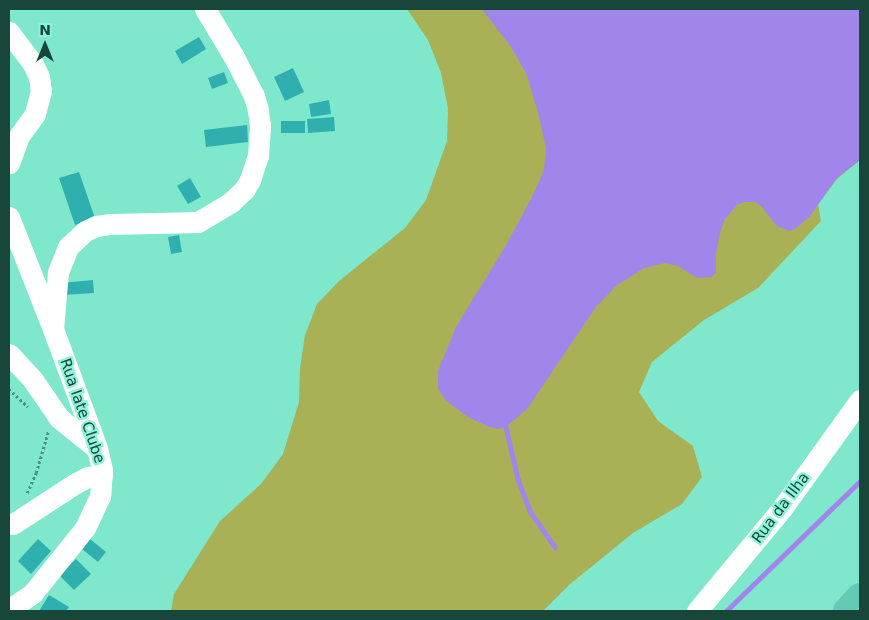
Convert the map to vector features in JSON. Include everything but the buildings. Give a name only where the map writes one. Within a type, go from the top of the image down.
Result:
[{"type":"main road","points":[[847,611],[860,597]]},
{"type":"street","points":[[53,329],[58,272],[68,247],[86,231],[96,226],[111,224],[198,222],[231,202],[244,190],[250,180],[258,156],[260,125],[258,110],[254,96],[234,56],[205,9]]},
{"type":"street","points":[[9,32],[33,64],[39,77],[41,91],[35,114],[20,136],[9,163]]},
{"type":"street","name":"Rua Iate Clube","points":[[9,217],[97,448],[102,476],[100,496],[85,528],[28,602],[9,610]]},
{"type":"street","points":[[9,354],[33,380],[60,418],[97,448]]},
{"type":"street","name":"Rua da Ilha","points":[[698,611],[784,507],[860,400]]},
{"type":"street","points":[[13,524],[76,483],[88,477],[102,476]]},
{"type":"path","points":[[9,389],[35,413]]},
{"type":"path","points":[[13,524],[36,473],[47,442],[48,431]]},
{"type":"green space","points":[[407,9],[860,9],[860,160],[837,179],[818,204],[821,221],[758,288],[704,320],[652,362],[639,392],[658,421],[693,446],[702,477],[682,504],[633,533],[569,585],[543,611],[171,611],[174,594],[220,521],[261,484],[283,454],[299,402],[300,368],[305,335],[317,304],[339,281],[405,228],[426,200],[447,141],[448,109],[441,73],[428,40]]},
{"type":"shaded area","points":[[482,9],[860,9],[860,160],[837,178],[810,216],[795,229],[789,231],[777,226],[761,206],[755,202],[744,202],[737,205],[725,219],[720,232],[716,253],[716,272],[712,277],[697,278],[678,266],[665,263],[644,268],[616,286],[596,307],[527,409],[506,427],[498,429],[468,417],[445,400],[438,388],[438,371],[456,327],[505,247],[533,195],[544,170],[546,148],[538,112],[526,73],[511,47]]},
{"type":"waterway","points":[[506,427],[518,479],[530,511],[555,547]]},
{"type":"waterway","points":[[726,611],[860,481]]}]
